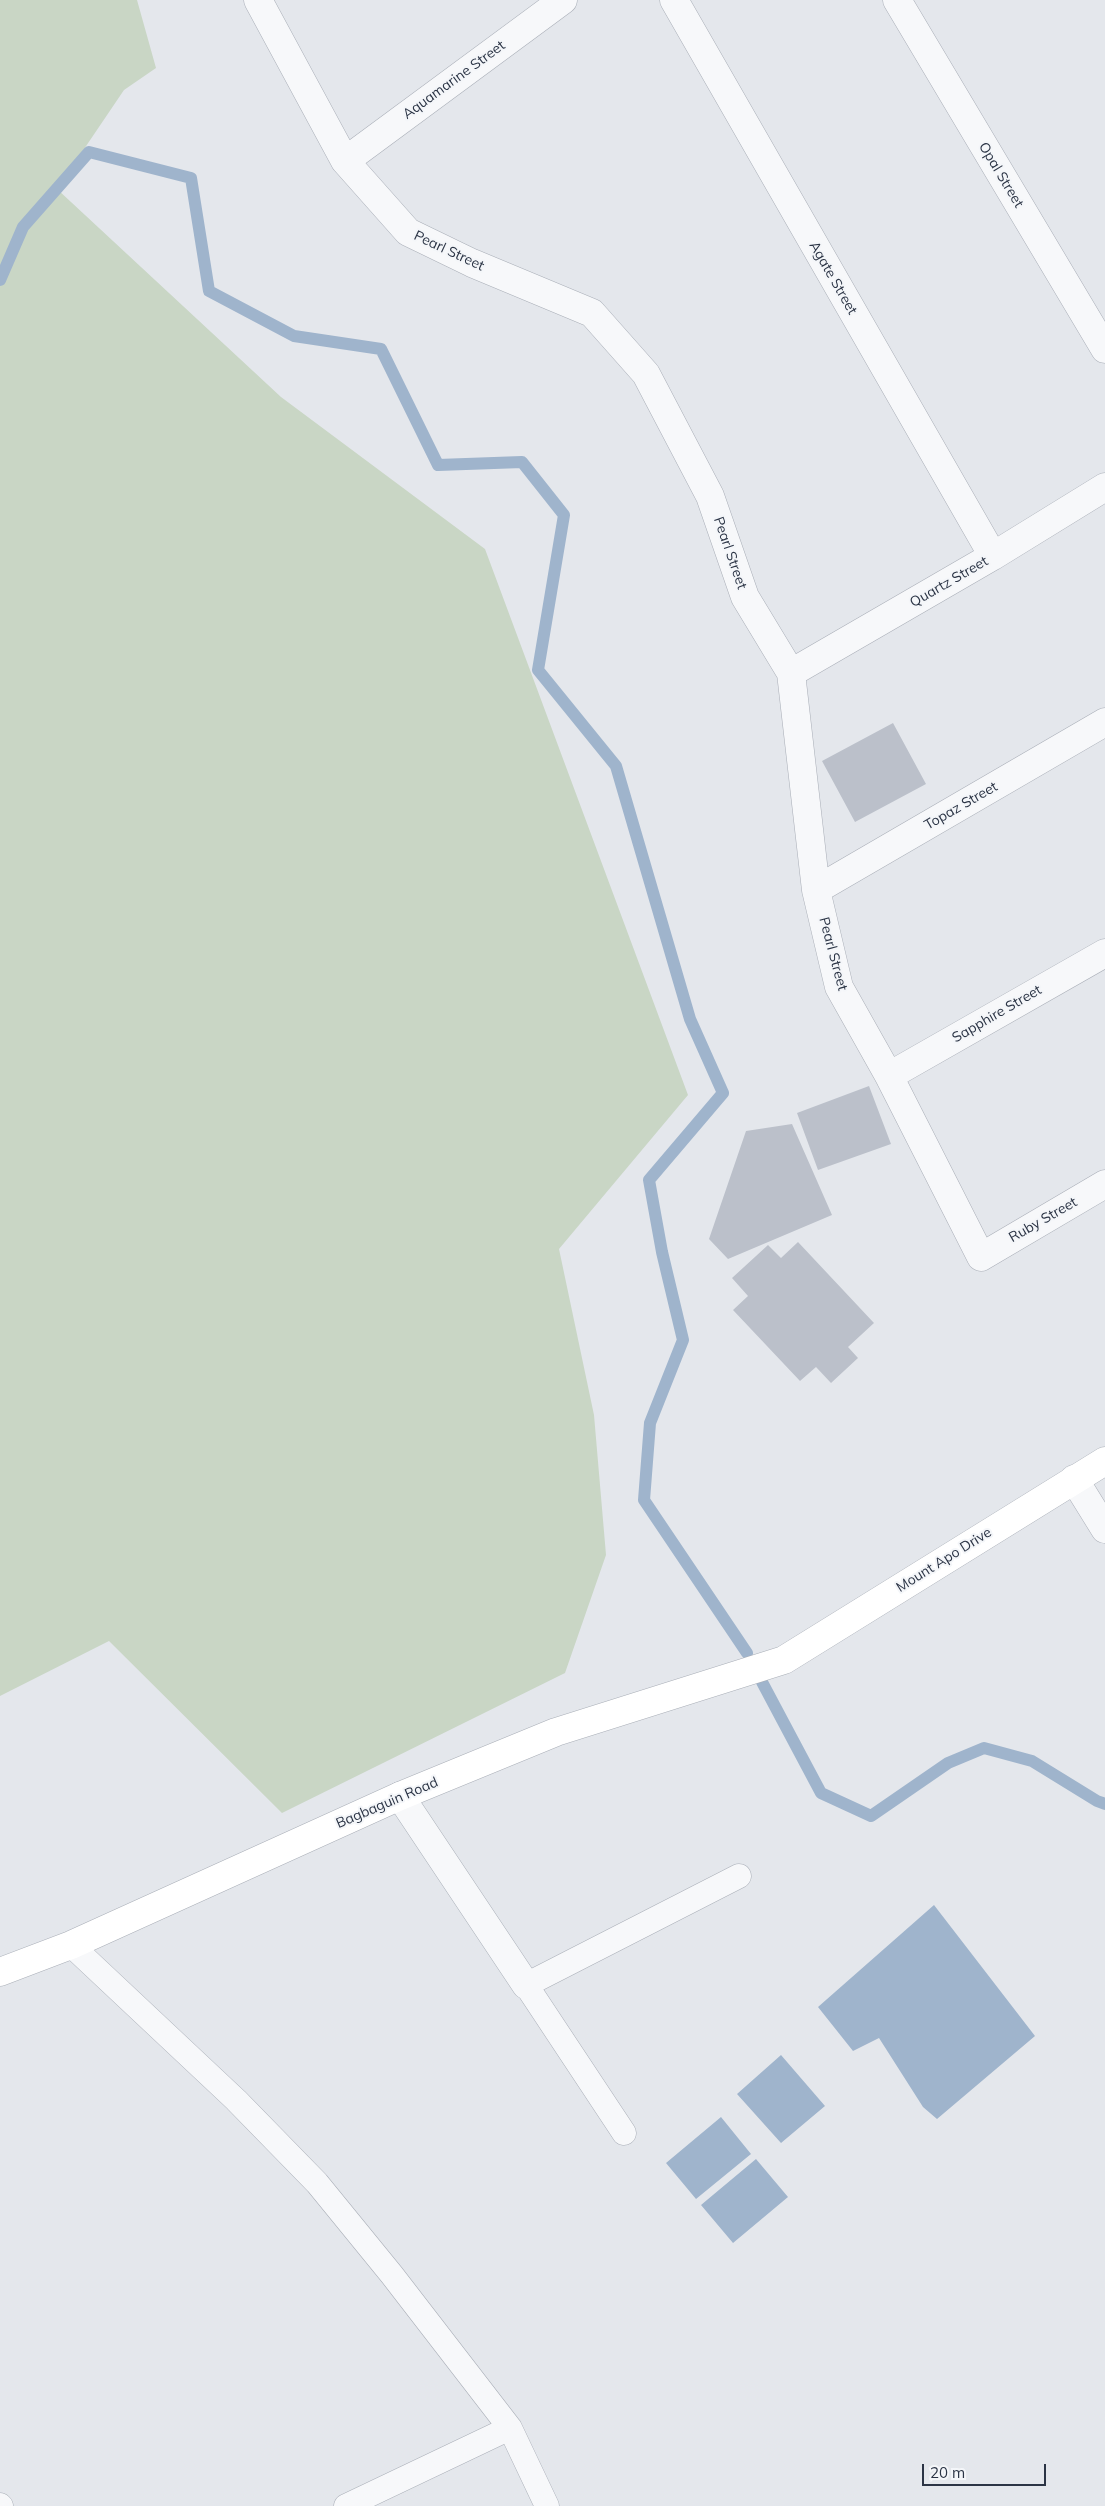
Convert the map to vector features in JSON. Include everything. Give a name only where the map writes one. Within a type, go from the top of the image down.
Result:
[{"type":"street","name":"Pearl Street","points":[[258,0],[345,161],[408,232],[472,263],[592,313],[646,374],[710,496],[744,597],[791,673],[816,890],[839,987],[889,1076],[981,1257]]},
{"type":"street","name":"Aquamarine Street","points":[[345,161],[564,0]]},
{"type":"street","name":"Agate Street","points":[[674,0],[993,556]]},
{"type":"street","name":"Opal Street","points":[[898,0],[1105,349]]},
{"type":"street","name":"Quartz Street","points":[[791,673],[993,556],[1105,487]]},
{"type":"street","name":"Topaz Street","points":[[816,890],[1105,722]]},
{"type":"street","name":"Sapphire Street","points":[[889,1076],[1105,952]]},
{"type":"street","name":"Ruby Street","points":[[981,1257],[1105,1184]]},
{"type":"street","name":"Mount Apo Drive","points":[[784,1660],[1105,1461]]},
{"type":"street","points":[[1074,1479],[1105,1529]]},
{"type":"street","name":"Bagbaguin Road","points":[[0,1972],[71,1945],[400,1796],[556,1732],[784,1660]]},
{"type":"street","points":[[400,1796],[526,1985]]},
{"type":"lane","points":[[624,2133],[526,1985],[739,1876]]},
{"type":"lane","points":[[71,1945],[236,2100],[317,2183],[392,2275],[510,2428],[547,2506]]},
{"type":"lane","points":[[346,2506],[510,2428]]},
{"type":"green space","points":[[0,0],[137,0],[156,68],[124,90],[57,189],[281,397],[485,549],[688,1095],[559,1249],[594,1415],[606,1555],[565,1673],[282,1813],[109,1641],[0,1696]]},
{"type":"water","points":[[934,1905],[1035,2036],[937,2119],[923,2107],[879,2038],[853,2051],[818,2007]]},
{"type":"water","points":[[781,2055],[825,2106],[781,2143],[737,2094]]},
{"type":"water","points":[[721,2117],[751,2154],[696,2199],[666,2163]]},
{"type":"water","points":[[756,2159],[788,2197],[733,2243],[701,2205]]},
{"type":"building","points":[[893,723],[926,784],[855,822],[822,761]]},
{"type":"building","points":[[869,1086],[891,1144],[818,1170],[797,1113]]},
{"type":"building","points":[[792,1124],[832,1215],[728,1259],[709,1239],[746,1131]]},
{"type":"building","points":[[798,1242],[874,1323],[848,1347],[858,1358],[831,1383],[816,1367],[800,1381],[733,1310],[748,1296],[732,1278],[768,1245],[781,1258]]},
{"type":"waterway","points":[[0,280],[23,227],[89,152],[191,178],[209,291],[294,336],[381,349],[438,465],[522,462],[564,515],[538,670],[616,766],[690,1019],[723,1093],[649,1180],[662,1252],[683,1340],[650,1423],[644,1500],[747,1653]]},
{"type":"waterway","points":[[762,1682],[821,1793],[871,1816],[948,1763],[984,1748],[1032,1761],[1105,1804]]}]
